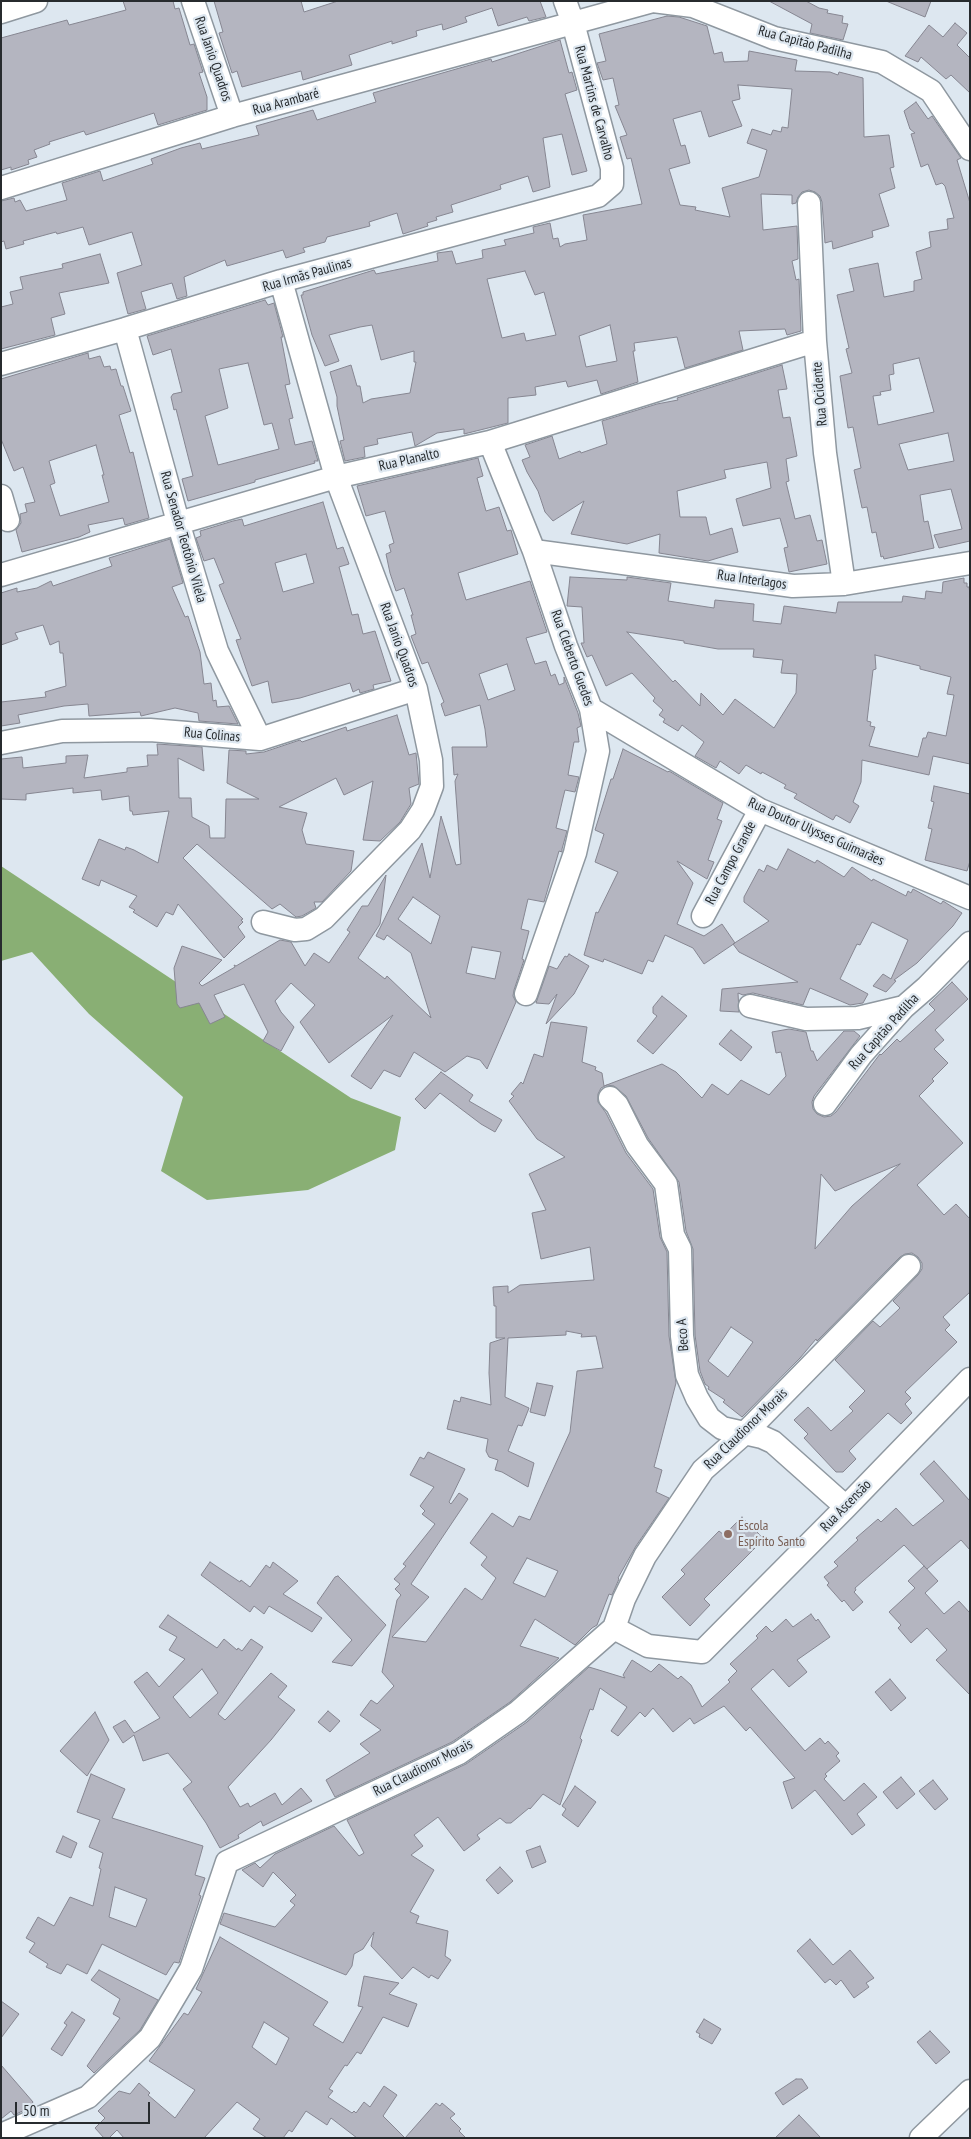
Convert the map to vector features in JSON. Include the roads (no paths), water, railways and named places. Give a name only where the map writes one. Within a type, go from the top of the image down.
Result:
[{"type":"street","points":[[1,12],[36,1]]},
{"type":"street","name":"Rua Janio Quadros","points":[[193,1],[232,116]]},
{"type":"street","points":[[565,1],[573,23]]},
{"type":"street","name":"Rua Capitão Padilha","points":[[573,23],[653,1],[693,6],[774,38],[882,62],[931,91],[970,149]]},
{"type":"street","name":"Rua Arambaré","points":[[1,188],[232,116],[573,23]]},
{"type":"street","name":"Rua Martins de Carvalho","points":[[573,23],[612,168],[612,184]]},
{"type":"street","name":"Rua Irmãs Paulinas","points":[[1,364],[125,329],[281,281],[598,196],[612,184]]},
{"type":"street","name":"Rua Ocidente","points":[[809,203],[815,341],[825,453],[844,584]]},
{"type":"street","name":"Rua Janio Quadros","points":[[262,922],[295,930],[306,929],[324,918],[410,830],[422,810],[432,786],[431,760],[416,689],[336,477],[281,281]]},
{"type":"street","name":"Rua Senador Teotônio Vilela","points":[[125,329],[178,522],[217,651],[260,739]]},
{"type":"street","name":"Rua Planalto","points":[[1,575],[336,477],[490,442],[815,341]]},
{"type":"street","name":"Rua Cleberto Guedes","points":[[490,442],[534,551],[566,646],[591,709],[598,751],[575,853],[526,994]]},
{"type":"street","points":[[1,496],[8,520]]},
{"type":"street","name":"Rua Interlagos","points":[[534,551],[793,586],[844,584],[970,563]]},
{"type":"street","name":"Rua Colinas","points":[[1,744],[62,731],[150,730],[260,739],[416,689]]},
{"type":"street","name":"Rua Doutor Ulysses Guimarães","points":[[591,709],[760,810],[970,898]]},
{"type":"street","name":"Rua Campo Grande","points":[[703,916],[760,810]]},
{"type":"street","name":"Rua Capitão Padilha","points":[[825,1104],[861,1055],[904,1007],[926,988],[970,943]]},
{"type":"street","points":[[750,1006],[806,1019],[858,1018],[904,1007]]},
{"type":"street","name":"Beco A","points":[[610,1098],[617,1106],[637,1145],[666,1184],[673,1235],[680,1249],[682,1336],[687,1375],[697,1398],[709,1418],[722,1428],[746,1432],[773,1442],[846,1508]]},
{"type":"street","name":"Rua Claudionor Morais","points":[[1,2135],[88,2098],[150,2038],[192,1969],[227,1862],[459,1753],[518,1712],[614,1628],[624,1599],[645,1556],[703,1470],[746,1432],[909,1266]]},
{"type":"street","name":"Rua Ascensão","points":[[614,1628],[648,1646],[702,1652],[846,1508],[970,1378]]},
{"type":"street","points":[[921,2138],[970,2091]]},
{"type":"place","name":"Escola Espírito Santo","points":[[728,1534]]}]
